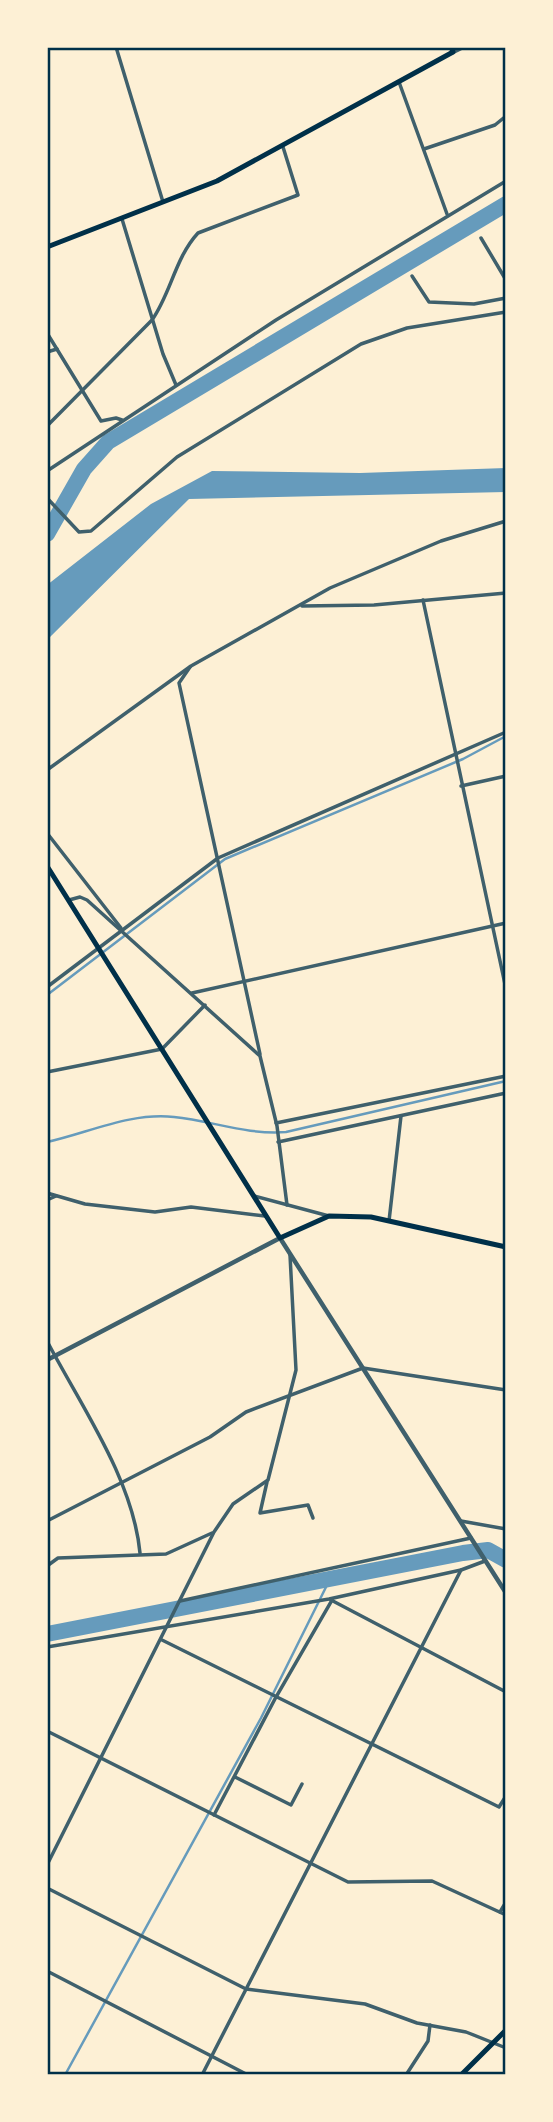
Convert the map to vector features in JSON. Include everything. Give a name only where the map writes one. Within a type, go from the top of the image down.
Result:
[{"type":"main road","points":[[47,247],[163,204],[283,147],[452,50]]},
{"type":"main road","points":[[47,866],[280,1238],[329,1216],[389,1221],[506,1247]]},
{"type":"main road","points":[[461,2075],[506,2030]]},
{"type":"street","points":[[116,47],[163,204]]},
{"type":"street","points":[[452,50],[463,47]]},
{"type":"street","points":[[399,82],[447,214]]},
{"type":"street","points":[[424,149],[495,125],[506,117]]},
{"type":"street","points":[[47,426],[152,320],[164,303],[188,244],[198,233],[298,195],[283,147]]},
{"type":"street","points":[[47,471],[176,385],[447,214],[506,181]]},
{"type":"street","points":[[121,219],[152,320],[176,385]]},
{"type":"street","points":[[481,238],[505,274],[506,280]]},
{"type":"street","points":[[412,276],[429,302],[474,304],[506,298]]},
{"type":"street","points":[[47,498],[79,531],[91,531],[177,457],[361,344],[407,328],[506,312]]},
{"type":"street","points":[[47,333],[101,421],[116,418],[122,420]]},
{"type":"street","points":[[47,352],[57,349]]},
{"type":"street","points":[[47,770],[191,666],[330,588],[441,541],[506,521]]},
{"type":"street","points":[[298,607],[506,593]]},
{"type":"street","points":[[423,600],[506,989]]},
{"type":"street","points":[[191,666],[179,683],[276,1124],[287,1205]]},
{"type":"street","points":[[47,987],[218,858],[506,732]]},
{"type":"street","points":[[461,786],[506,776]]},
{"type":"street","points":[[47,833],[117,919],[122,931]]},
{"type":"street","points":[[69,900],[80,897],[87,900],[260,1056]]},
{"type":"street","points":[[192,993],[506,923]]},
{"type":"street","points":[[47,1072],[162,1049],[205,1005]]},
{"type":"street","points":[[276,1124],[506,1076]]},
{"type":"street","points":[[278,1142],[506,1093]]},
{"type":"street","points":[[389,1221],[401,1116]]},
{"type":"street","points":[[47,1194],[85,1204],[155,1212],[191,1206],[265,1216]]},
{"type":"street","points":[[47,1200],[58,1195]]},
{"type":"street","points":[[254,1196],[329,1216]]},
{"type":"street","points":[[47,1360],[280,1238],[506,1593]]},
{"type":"street","points":[[290,1254],[296,1370],[260,1513],[307,1505],[313,1518]]},
{"type":"street","points":[[47,1340],[121,1482],[137,1522],[140,1553]]},
{"type":"street","points":[[47,1521],[210,1437],[246,1412],[363,1368],[506,1390]]},
{"type":"street","points":[[47,1864],[214,1532],[233,1504],[268,1480]]},
{"type":"street","points":[[461,1521],[506,1529]]},
{"type":"street","points":[[47,1566],[58,1558],[166,1554],[214,1532]]},
{"type":"street","points":[[180,1601],[471,1538]]},
{"type":"street","points":[[47,1647],[170,1624],[330,1600],[461,1570],[485,1561]]},
{"type":"street","points":[[202,2075],[461,1570]]},
{"type":"street","points":[[330,1600],[506,1692]]},
{"type":"street","points":[[214,1815],[330,1600]]},
{"type":"street","points":[[162,1640],[499,1807],[506,1796]]},
{"type":"street","points":[[47,1731],[348,1882],[432,1881],[506,1915]]},
{"type":"street","points":[[234,1776],[291,1805],[302,1784]]},
{"type":"street","points":[[47,1888],[246,1989],[365,2004],[430,2025],[466,2032],[506,2048]]},
{"type":"street","points":[[500,1912],[506,1902]]},
{"type":"street","points":[[47,1971],[248,2075]]},
{"type":"street","points":[[406,2075],[428,2041],[430,2025]]},
{"type":"water","points":[[506,468],[506,492],[189,499],[47,640],[47,585],[151,504],[212,471],[360,473]]},
{"type":"waterway","points":[[47,534],[84,469],[108,442],[506,204]]},
{"type":"waterway","points":[[47,995],[225,859],[463,759],[506,736]]},
{"type":"waterway","points":[[47,1142],[126,1120],[158,1116],[243,1130],[286,1132],[506,1081]]},
{"type":"waterway","points":[[47,1634],[463,1553],[488,1550],[506,1560]]},
{"type":"waterway","points":[[65,2075],[261,1718],[330,1579]]}]
